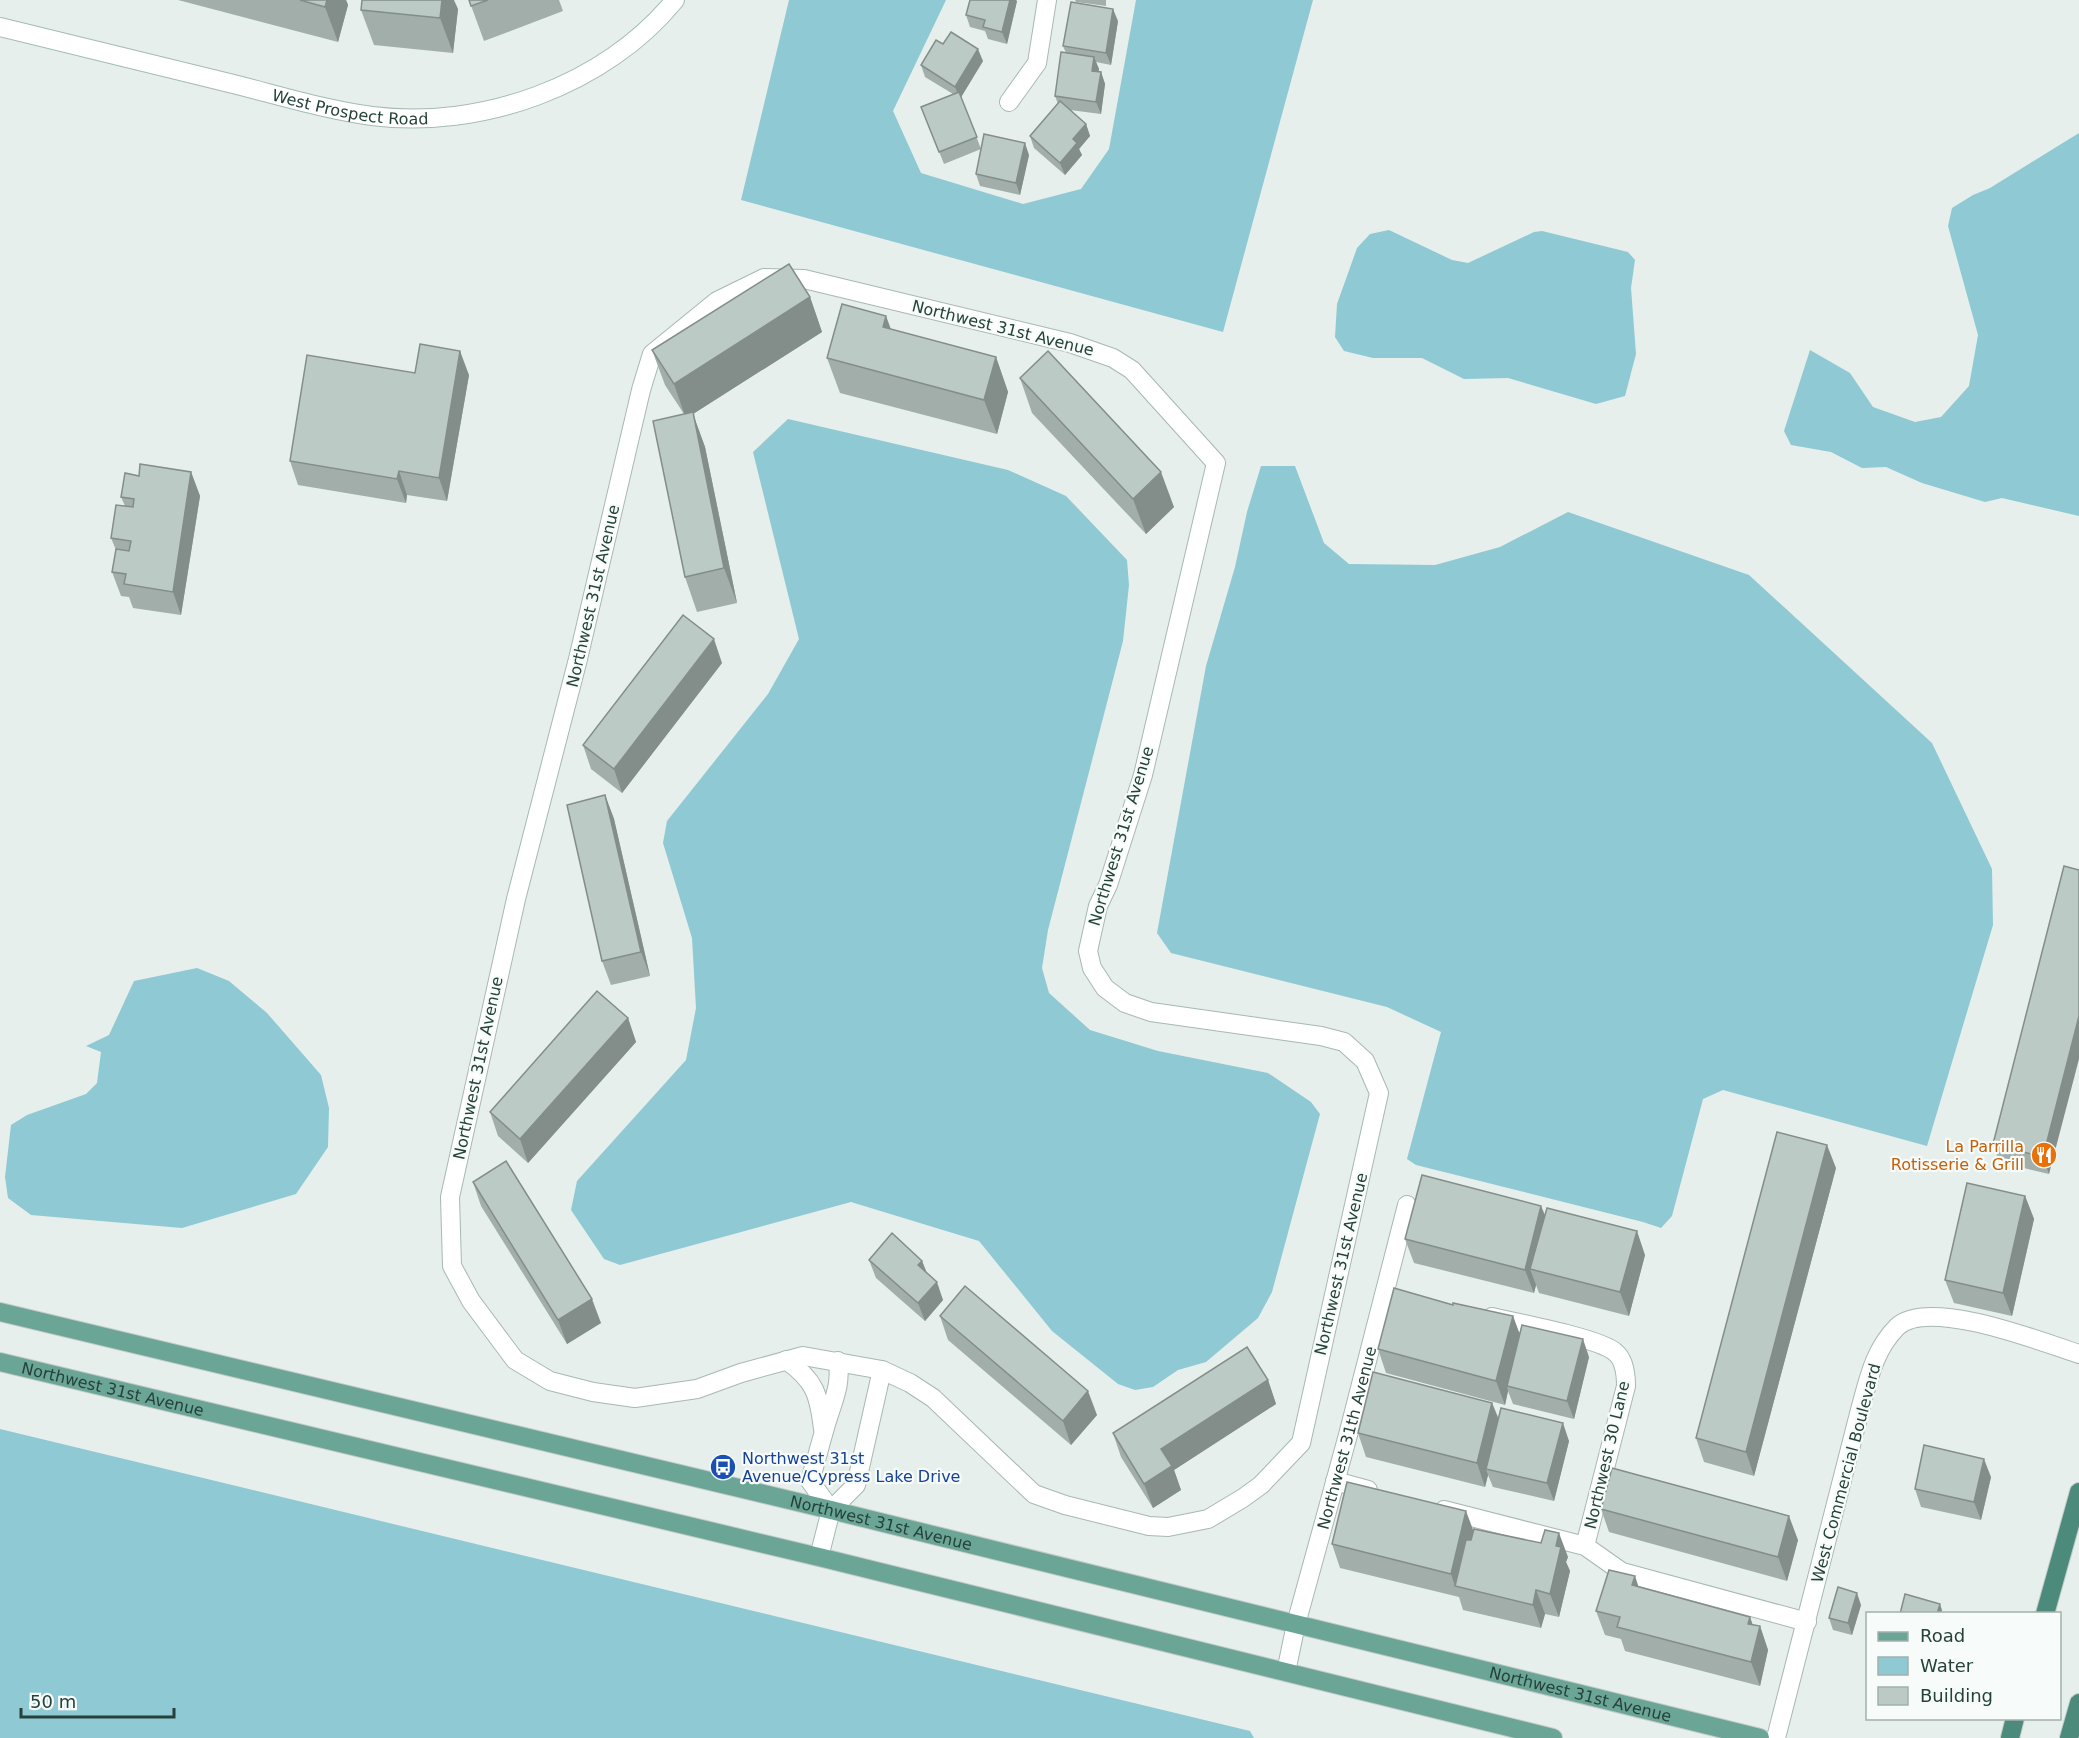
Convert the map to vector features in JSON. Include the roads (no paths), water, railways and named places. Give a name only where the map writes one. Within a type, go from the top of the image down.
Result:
[{"type":"highway","points":[[2046,1612],[2079,1492]]},
{"type":"highway","points":[[2069,1738],[2079,1703]]},
{"type":"highway","points":[[2010,1738],[2015,1720]]},
{"type":"main road","name":"Northwest 31st Avenue","points":[[0,1312],[831,1510],[1760,1738]]},
{"type":"main road","name":"Northwest 31st Avenue","points":[[0,1362],[819,1557],[1553,1738]]},
{"type":"street","name":"West Prospect Road","points":[[0,27],[356,113],[427,118],[460,116],[499,108],[534,97],[568,82],[623,49],[675,0]]},
{"type":"street","points":[[1010,102],[1037,63],[1047,0]]},
{"type":"street","name":"Northwest 31st Avenue","points":[[764,278],[804,279],[1070,343],[1113,358],[1132,370],[1216,464],[1143,775],[1108,885],[1098,906],[1088,951],[1092,968],[1105,987],[1125,1003],[1151,1012],[1322,1036],[1344,1042],[1365,1061],[1379,1093],[1301,1443],[1261,1485],[1208,1519],[1168,1527],[1149,1526],[1065,1505],[1034,1494],[933,1398],[910,1383],[882,1370],[838,1361],[803,1356],[786,1360],[720,1379],[697,1389],[635,1398],[594,1392],[550,1381],[515,1360],[471,1301],[452,1266],[450,1197],[516,899],[578,659],[641,390],[652,354],[717,302],[764,278]]},
{"type":"street","name":"Northwest 31th Avenue","points":[[1286,1672],[1296,1624],[1407,1205]]},
{"type":"street","points":[[1386,1290],[1405,1295]]},
{"type":"street","name":"Northwest 30 Lane","points":[[1473,1312],[1599,1343],[1617,1353],[1626,1373],[1626,1386],[1585,1546]]},
{"type":"street","name":"West Commercial Boulevard","points":[[1776,1738],[1872,1368],[1881,1347],[1899,1326],[1909,1320],[1951,1317],[2079,1354]]},
{"type":"street","points":[[786,1360],[805,1373],[812,1383],[820,1406],[824,1433]]},
{"type":"street","points":[[831,1510],[810,1481],[836,1397],[840,1378],[838,1361]]},
{"type":"street","points":[[819,1557],[831,1510],[856,1485],[882,1370]]},
{"type":"street","points":[[1335,1481],[1380,1493]]},
{"type":"street","name":"Northwest 30 Lane","points":[[1426,1505],[1585,1546],[1622,1572],[1807,1622]]},
{"type":"water","points":[[789,0],[946,0],[893,111],[921,173],[1023,204],[1081,189],[1109,149],[1136,0],[1313,0],[1223,332],[741,200]]},
{"type":"water","points":[[2079,133],[2079,516],[2002,498],[1985,502],[1922,483],[1886,467],[1862,468],[1831,452],[1791,445],[1784,431],[1810,350],[1850,373],[1873,407],[1915,422],[1941,417],[1969,386],[1978,335],[1948,226],[1952,208],[1990,188]]},
{"type":"water","points":[[1389,230],[1452,260],[1468,263],[1534,232],[1542,231],[1628,252],[1635,260],[1631,288],[1636,354],[1625,396],[1596,404],[1508,378],[1464,379],[1422,358],[1373,358],[1344,351],[1335,337],[1337,304],[1357,248],[1370,234]]},
{"type":"water","points":[[788,419],[1008,470],[1066,496],[1127,560],[1129,585],[1123,641],[1048,930],[1042,968],[1049,993],[1090,1030],[1158,1051],[1268,1073],[1311,1102],[1320,1114],[1272,1292],[1258,1318],[1206,1362],[1178,1370],[1153,1387],[1135,1390],[1118,1384],[1052,1331],[979,1241],[851,1202],[620,1265],[604,1259],[571,1210],[577,1181],[686,1060],[696,1008],[692,938],[663,843],[667,821],[768,694],[799,639],[753,452]]},
{"type":"water","points":[[1261,466],[1295,466],[1324,543],[1349,564],[1435,565],[1500,547],[1568,512],[1749,575],[1932,743],[1992,869],[1993,925],[1927,1146],[1723,1090],[1703,1099],[1672,1216],[1661,1228],[1416,1165],[1407,1159],[1441,1032],[1387,1007],[1171,953],[1157,933],[1206,666]]},
{"type":"water","points":[[197,968],[229,981],[267,1013],[321,1075],[329,1108],[328,1147],[296,1194],[182,1228],[31,1215],[8,1198],[5,1177],[11,1125],[27,1115],[86,1094],[97,1083],[101,1052],[86,1046],[109,1035],[134,981]]},
{"type":"water","points":[[0,1429],[1250,1731],[1254,1738],[0,1738]]},
{"type":"place","name":"La Parrilla Rotisserie & Grill","points":[[2044,1155]]},
{"type":"place","name":"Northwest 31st Avenue/Cypress Lake Drive","points":[[723,1467]]}]
